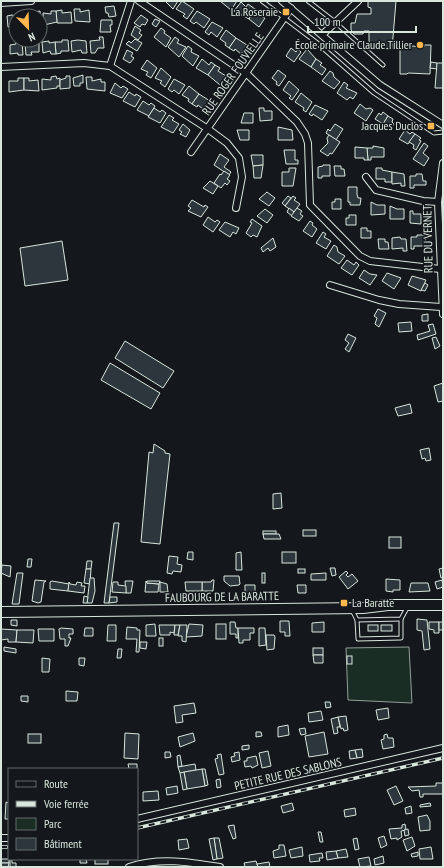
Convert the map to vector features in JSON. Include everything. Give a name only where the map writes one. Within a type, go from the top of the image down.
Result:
[{"type":"main road","name":"FAUBOURG DE LA BARATTE","points":[[1,612],[351,608],[443,605]]},
{"type":"street","points":[[1,3],[31,1]]},
{"type":"street","points":[[110,66],[131,1]]},
{"type":"street","points":[[139,1],[247,74],[297,122],[305,134],[308,142],[310,205],[360,256],[370,261],[440,269]]},
{"type":"street","points":[[282,1],[323,34],[380,85],[443,125]]},
{"type":"street","points":[[323,34],[358,1]]},
{"type":"street","name":"RUE ROGER FOUVIELLE","points":[[191,152],[247,74],[291,8]]},
{"type":"street","points":[[1,68],[84,63],[110,66],[208,129],[227,143],[239,158],[242,178],[236,208]]},
{"type":"street","name":"RUE DU VERNET","points":[[443,163],[438,202],[441,306],[443,314]]},
{"type":"street","points":[[366,176],[376,190],[423,201],[438,202]]},
{"type":"street","points":[[330,284],[392,303],[441,306]]},
{"type":"street","name":"PETITE RUE DES SABLONS","points":[[138,819],[443,748]]},
{"type":"street","points":[[129,867],[147,862],[182,861],[220,867]]},
{"type":"lane","points":[[262,1],[316,42],[374,93],[434,132],[443,132]]},
{"type":"lane","points":[[308,1],[335,22],[383,65]]},
{"type":"lane","points":[[351,608],[357,620],[358,639],[401,638],[401,619],[409,605]]},
{"type":"lane","points":[[357,620],[401,619]]},
{"type":"green space","points":[[409,647],[412,703],[348,700],[346,648]]},
{"type":"building","points":[[165,1],[178,1],[173,9]]},
{"type":"building","points":[[182,1],[194,9],[187,19],[183,16],[185,14],[176,9]]},
{"type":"building","points":[[220,1],[237,1],[231,10]]},
{"type":"building","points":[[368,1],[396,1],[392,49],[378,48],[378,45],[371,45],[369,41],[369,31],[364,31],[363,34],[354,34],[351,30],[351,23],[355,23],[357,14],[371,14],[371,8],[368,7]]},
{"type":"building","points":[[241,2],[246,7],[248,4],[255,9],[249,19],[234,11]]},
{"type":"building","points":[[114,6],[116,16],[109,17],[108,13],[106,13],[105,7]]},
{"type":"building","points":[[74,9],[80,9],[80,12],[89,10],[90,22],[75,21]]},
{"type":"building","points":[[255,9],[260,12],[258,15],[265,18],[259,27],[249,19]]},
{"type":"building","points":[[62,10],[62,13],[71,12],[72,23],[57,23],[56,11]]},
{"type":"building","points":[[51,11],[56,11],[57,22],[48,24],[48,14],[51,14]]},
{"type":"building","points":[[197,11],[210,19],[204,28],[196,22],[194,24],[190,21]]},
{"type":"building","points":[[141,15],[148,20],[145,25],[142,24],[140,27],[134,23]]},
{"type":"building","points":[[155,19],[160,21],[156,27],[152,24]]},
{"type":"building","points":[[101,20],[112,20],[112,25],[110,25],[111,32],[100,32]]},
{"type":"building","points":[[212,22],[223,28],[217,37],[211,32],[209,35],[205,32]]},
{"type":"building","points":[[135,26],[141,30],[139,33],[142,35],[138,40],[131,35]]},
{"type":"building","points":[[161,28],[165,31],[164,33],[171,38],[166,47],[154,37]]},
{"type":"building","points":[[226,30],[236,38],[229,48],[225,45],[226,43],[220,39]]},
{"type":"building","points":[[99,37],[103,37],[104,48],[98,48],[95,53],[91,53],[90,41],[100,40]]},
{"type":"building","points":[[175,37],[179,40],[177,43],[186,47],[179,57],[168,47]]},
{"type":"building","points":[[236,38],[247,45],[241,54],[235,49],[234,51],[229,48]]},
{"type":"building","points":[[135,39],[142,43],[137,51],[126,44],[129,41],[131,43]]},
{"type":"building","points":[[62,40],[68,40],[69,51],[61,51],[61,53],[56,54],[55,42],[62,42]]},
{"type":"building","points":[[48,41],[49,43],[55,42],[56,54],[51,54],[50,51],[43,53],[43,48],[48,48]]},
{"type":"building","points":[[71,41],[86,41],[87,53],[82,53],[81,50],[72,52]]},
{"type":"building","points":[[400,45],[424,47],[424,45],[431,45],[430,74],[400,74]]},
{"type":"building","points":[[188,46],[192,49],[191,52],[199,56],[193,66],[182,56]]},
{"type":"building","points":[[10,48],[22,48],[23,55],[18,55],[18,53],[10,54]]},
{"type":"building","points":[[25,48],[39,48],[39,52],[31,52],[32,55],[26,55]]},
{"type":"building","points":[[291,48],[296,52],[298,49],[301,52],[294,62],[286,56]]},
{"type":"building","points":[[307,49],[316,59],[311,67],[299,59]]},
{"type":"building","points":[[127,50],[133,53],[131,56],[134,58],[130,63],[123,59]]},
{"type":"building","points":[[202,59],[209,65],[211,62],[215,65],[208,75],[196,68]]},
{"type":"building","points":[[316,59],[322,63],[320,65],[326,69],[322,75],[311,67]]},
{"type":"building","points":[[147,60],[157,68],[151,78],[146,75],[148,72],[141,69]]},
{"type":"building","points":[[431,62],[437,63],[437,69],[430,68]]},
{"type":"building","points":[[437,63],[443,63],[443,88],[435,88]]},
{"type":"building","points":[[215,65],[220,68],[218,71],[226,76],[220,85],[208,75]]},
{"type":"building","points":[[161,68],[171,77],[165,87],[160,83],[162,81],[155,78]]},
{"type":"building","points":[[278,70],[286,76],[279,86],[272,78]]},
{"type":"building","points":[[330,71],[340,82],[334,89],[322,81]]},
{"type":"building","points":[[83,75],[83,83],[80,83],[80,86],[74,86],[73,78]]},
{"type":"building","points":[[56,76],[57,79],[60,78],[60,86],[57,86],[57,88],[42,90],[42,79],[51,80],[51,77]]},
{"type":"building","points":[[66,76],[70,76],[70,88],[60,89],[60,80],[66,78]]},
{"type":"building","points":[[86,77],[92,77],[92,81],[101,79],[101,82],[105,82],[105,91],[87,89]]},
{"type":"building","points":[[18,78],[24,78],[24,90],[9,92],[9,81],[18,81]]},
{"type":"building","points":[[24,78],[29,78],[29,81],[38,80],[39,91],[24,90]]},
{"type":"building","points":[[174,79],[185,85],[179,94],[174,90],[172,92],[168,89]]},
{"type":"building","points":[[289,81],[299,90],[292,100],[289,98],[291,96],[283,90]]},
{"type":"building","points":[[344,82],[348,85],[346,88],[357,93],[353,99],[350,97],[347,100],[337,93]]},
{"type":"building","points":[[115,83],[121,88],[123,86],[128,89],[122,98],[110,93]]},
{"type":"building","points":[[189,86],[199,94],[192,104],[188,101],[189,99],[182,95]]},
{"type":"building","points":[[129,92],[135,96],[136,94],[141,97],[135,107],[123,101]]},
{"type":"building","points":[[301,93],[312,102],[306,112],[303,110],[304,108],[295,102]]},
{"type":"building","points":[[199,94],[210,101],[204,110],[198,105],[197,107],[192,104]]},
{"type":"building","points":[[143,101],[149,105],[151,103],[155,106],[149,116],[137,110]]},
{"type":"building","points":[[360,104],[366,109],[370,108],[373,110],[366,121],[354,113]]},
{"type":"building","points":[[315,105],[328,111],[322,120],[313,114],[312,116],[309,114]]},
{"type":"building","points":[[154,108],[160,112],[162,110],[166,113],[160,123],[148,117]]},
{"type":"building","points":[[259,108],[264,108],[264,111],[272,111],[272,120],[260,121]]},
{"type":"building","points":[[383,112],[388,116],[383,124],[375,119],[379,113],[381,115]]},
{"type":"building","points":[[244,113],[253,113],[253,123],[241,123]]},
{"type":"building","points":[[169,115],[174,118],[172,120],[179,124],[173,133],[161,127]]},
{"type":"building","points":[[388,116],[393,119],[392,122],[394,124],[390,129],[383,124]]},
{"type":"building","points":[[183,124],[190,130],[186,137],[180,134],[182,132],[179,130]]},
{"type":"building","points":[[335,124],[343,129],[336,140],[326,133],[328,129],[330,131]]},
{"type":"building","points":[[278,127],[292,130],[293,140],[278,140]]},
{"type":"building","points":[[237,130],[249,130],[249,140],[240,140]]},
{"type":"building","points":[[405,130],[410,134],[412,132],[415,134],[408,144],[399,139]]},
{"type":"building","points":[[415,134],[421,138],[416,150],[413,148],[414,145],[409,142]]},
{"type":"building","points":[[329,135],[340,142],[332,154],[330,153],[328,156],[320,151],[328,143],[327,138]]},
{"type":"building","points":[[424,143],[428,146],[423,153],[429,158],[424,166],[413,159]]},
{"type":"building","points":[[373,146],[384,148],[384,157],[371,157],[371,160],[368,160],[367,148],[373,148]]},
{"type":"building","points":[[355,147],[367,148],[368,160],[364,160],[364,158],[355,158]]},
{"type":"building","points":[[284,150],[295,150],[295,160],[298,160],[298,164],[286,164]]},
{"type":"building","points":[[220,154],[229,160],[224,167],[231,172],[229,175],[214,165]]},
{"type":"building","points":[[251,155],[263,155],[263,165],[253,166]]},
{"type":"building","points":[[263,165],[261,178],[254,178],[253,166]]},
{"type":"building","points":[[330,165],[330,176],[322,176],[322,178],[318,178],[318,167]]},
{"type":"building","points":[[334,166],[341,166],[341,169],[344,169],[345,176],[335,176]]},
{"type":"building","points":[[289,168],[296,168],[293,186],[282,186],[282,172],[289,172]]},
{"type":"building","points":[[376,168],[382,168],[382,170],[392,172],[392,182],[385,182],[385,179],[376,179]]},
{"type":"building","points":[[224,171],[230,175],[227,179],[230,181],[227,185],[225,183],[221,188],[214,183]]},
{"type":"building","points":[[392,172],[404,174],[405,186],[401,186],[401,183],[392,184]]},
{"type":"building","points":[[416,174],[422,174],[423,181],[426,181],[426,185],[414,185],[414,188],[410,188],[410,176],[416,176]]},
{"type":"building","points":[[210,181],[218,186],[213,194],[203,188]]},
{"type":"building","points":[[348,187],[357,187],[358,198],[361,198],[360,205],[350,205],[350,202],[348,202]]},
{"type":"building","points":[[267,192],[275,198],[269,206],[259,199]]},
{"type":"building","points":[[288,196],[291,198],[285,206],[282,203]]},
{"type":"building","points":[[293,196],[296,198],[294,200],[300,204],[294,212],[285,206]]},
{"type":"building","points":[[335,199],[341,199],[341,209],[332,209],[332,202],[335,202]]},
{"type":"building","points":[[192,200],[204,207],[205,205],[208,207],[201,217],[188,211],[191,208],[188,206]]},
{"type":"building","points":[[371,202],[377,205],[385,205],[385,214],[371,215]]},
{"type":"building","points":[[390,206],[397,209],[404,209],[404,219],[390,219]]},
{"type":"building","points":[[289,208],[294,212],[292,216],[287,212]]},
{"type":"building","points":[[297,208],[302,211],[300,214],[303,216],[299,221],[291,216]]},
{"type":"building","points":[[265,209],[273,215],[267,223],[257,216]]},
{"type":"building","points":[[410,211],[413,211],[413,214],[421,214],[421,224],[410,223]]},
{"type":"building","points":[[349,215],[356,215],[356,225],[346,225],[346,218],[349,218]]},
{"type":"building","points":[[208,217],[215,222],[217,220],[220,222],[213,232],[203,225]]},
{"type":"building","points":[[252,219],[262,226],[257,237],[253,235],[251,237],[246,233],[252,223],[250,222]]},
{"type":"building","points":[[310,221],[317,229],[312,237],[303,231]]},
{"type":"building","points":[[225,222],[239,228],[236,234],[233,232],[230,237],[219,230]]},
{"type":"building","points":[[361,228],[367,228],[367,231],[371,231],[371,238],[361,238]]},
{"type":"building","points":[[323,232],[326,234],[324,237],[331,241],[326,249],[316,243]]},
{"type":"building","points":[[417,235],[426,235],[425,246],[414,246],[414,249],[411,249],[411,237],[417,237]]},
{"type":"building","points":[[400,237],[401,239],[406,239],[407,251],[403,251],[403,248],[392,249],[392,238]]},
{"type":"building","points":[[273,238],[276,247],[270,251],[268,248],[263,252],[261,248]]},
{"type":"building","points":[[378,239],[385,239],[385,242],[388,242],[389,249],[379,249]]},
{"type":"building","points":[[62,241],[68,280],[25,286],[20,248]]},
{"type":"building","points":[[334,245],[337,247],[338,252],[345,256],[339,264],[327,256]]},
{"type":"building","points":[[347,260],[354,265],[356,262],[359,265],[352,275],[341,268]]},
{"type":"building","points":[[364,270],[370,274],[377,275],[370,285],[359,278]]},
{"type":"building","points":[[387,273],[401,278],[394,289],[382,281]]},
{"type":"building","points":[[412,276],[426,280],[421,291],[408,285]]},
{"type":"building","points":[[425,283],[428,285],[425,291],[421,290]]},
{"type":"building","points":[[378,309],[386,313],[379,327],[375,324],[377,318],[374,316]]},
{"type":"building","points":[[428,314],[428,321],[422,321],[422,315]]},
{"type":"building","points":[[411,322],[412,331],[399,332],[398,323]]},
{"type":"building","points":[[433,324],[436,334],[418,340],[417,335],[430,331],[428,325]]},
{"type":"building","points":[[348,334],[356,338],[349,352],[345,349],[349,343],[345,340]]},
{"type":"building","points":[[436,337],[440,346],[435,349],[432,338]]},
{"type":"building","points":[[125,341],[174,371],[163,388],[115,358]]},
{"type":"building","points":[[110,363],[160,393],[151,409],[101,380]]},
{"type":"building","points":[[443,383],[443,401],[438,402],[434,386]]},
{"type":"building","points":[[410,404],[412,413],[398,416],[395,408]]},
{"type":"building","points":[[154,444],[165,451],[165,453],[170,454],[160,544],[141,542],[149,452],[153,453]]},
{"type":"building","points":[[429,448],[431,460],[426,461],[425,458],[422,459],[420,450]]},
{"type":"building","points":[[281,493],[282,508],[273,509],[273,494]]},
{"type":"building","points":[[114,523],[119,523],[109,603],[104,603]]},
{"type":"building","points":[[303,530],[316,530],[316,536],[303,536]]},
{"type":"building","points":[[263,531],[276,531],[276,534],[263,534]]},
{"type":"building","points":[[263,534],[279,534],[281,539],[264,539]]},
{"type":"building","points":[[389,537],[401,537],[401,548],[389,548]]},
{"type":"building","points":[[188,552],[193,552],[193,560],[187,559]]},
{"type":"building","points":[[241,552],[242,570],[236,570],[236,553]]},
{"type":"building","points":[[282,552],[296,552],[296,563],[282,563]]},
{"type":"building","points":[[169,556],[178,557],[177,564],[182,565],[181,572],[173,571],[172,574],[167,573]]},
{"type":"building","points":[[28,559],[32,559],[31,567],[27,567]]},
{"type":"building","points":[[87,561],[92,561],[91,569],[86,569]]},
{"type":"building","points":[[2,565],[11,566],[10,577],[1,573]]},
{"type":"building","points":[[330,568],[335,568],[336,575],[332,576]]},
{"type":"building","points":[[443,568],[443,577],[441,578],[439,569]]},
{"type":"building","points":[[86,569],[91,569],[90,584],[84,583]]},
{"type":"building","points":[[298,569],[305,569],[305,573],[298,573]]},
{"type":"building","points":[[346,571],[348,573],[346,575],[348,577],[352,574],[358,581],[348,589],[339,577]]},
{"type":"building","points":[[17,573],[23,573],[19,604],[12,604]]},
{"type":"building","points":[[262,573],[265,573],[265,583],[262,583]]},
{"type":"building","points":[[326,573],[326,580],[311,580],[311,574]]},
{"type":"building","points":[[224,576],[239,576],[240,584],[230,586],[224,581]]},
{"type":"building","points":[[90,578],[94,578],[95,591],[92,603],[87,603]]},
{"type":"building","points":[[386,579],[400,580],[400,590],[393,590],[393,592],[386,591]]},
{"type":"building","points":[[35,580],[46,581],[44,582],[41,602],[38,603],[32,601]]},
{"type":"building","points":[[214,580],[213,591],[202,591],[202,582],[211,582]]},
{"type":"building","points":[[442,580],[443,587],[437,589],[435,582]]},
{"type":"building","points":[[52,581],[69,584],[68,591],[50,589],[50,582]]},
{"type":"building","points":[[125,581],[133,581],[131,593],[126,593]]},
{"type":"building","points":[[146,581],[147,583],[159,584],[158,592],[145,592]]},
{"type":"building","points":[[147,581],[160,581],[159,584],[147,583]]},
{"type":"building","points":[[69,582],[70,584],[76,585],[77,582],[82,583],[81,586],[85,586],[84,593],[68,591]]},
{"type":"building","points":[[113,582],[118,582],[118,585],[126,586],[126,593],[112,592]]},
{"type":"building","points":[[160,582],[167,584],[168,592],[160,592]]},
{"type":"building","points":[[185,582],[202,582],[202,591],[186,591]]},
{"type":"building","points":[[411,583],[428,583],[430,591],[409,592]]},
{"type":"building","points":[[245,585],[255,585],[255,593],[245,594]]},
{"type":"building","points":[[297,585],[306,585],[306,593],[298,593]]},
{"type":"building","points":[[84,596],[88,597],[87,603],[83,603]]},
{"type":"building","points":[[110,597],[117,597],[117,602],[109,603]]},
{"type":"building","points":[[417,619],[427,620],[430,649],[424,650],[422,631],[417,630]]},
{"type":"building","points":[[11,620],[17,620],[17,626],[11,625]]},
{"type":"building","points":[[280,621],[289,621],[290,636],[285,636],[285,632],[280,632]]},
{"type":"building","points":[[230,622],[235,622],[236,628],[238,628],[238,638],[236,638],[236,634],[230,634]]},
{"type":"building","points":[[324,622],[324,632],[312,632],[312,623]]},
{"type":"building","points":[[429,622],[439,622],[439,633],[434,633],[434,630],[429,629]]},
{"type":"building","points":[[439,622],[443,622],[443,630],[439,630]]},
{"type":"building","points":[[155,624],[156,636],[146,636],[146,625]]},
{"type":"building","points":[[189,624],[203,625],[202,636],[186,637]]},
{"type":"building","points":[[216,624],[226,624],[226,639],[216,639]]},
{"type":"building","points":[[108,625],[116,625],[116,641],[107,641]]},
{"type":"building","points":[[159,625],[175,625],[174,633],[170,632],[170,635],[160,635]]},
{"type":"building","points":[[175,625],[180,625],[178,635],[174,635]]},
{"type":"building","points":[[180,625],[187,625],[186,642],[182,641],[182,636],[178,636]]},
{"type":"building","points":[[368,625],[378,625],[378,631],[368,631]]},
{"type":"building","points":[[381,625],[392,625],[392,631],[381,631]]},
{"type":"building","points":[[127,627],[137,628],[137,630],[140,630],[139,652],[136,652],[137,639],[126,639]]},
{"type":"building","points":[[85,628],[93,628],[93,636],[84,636]]},
{"type":"building","points":[[238,628],[254,628],[254,633],[250,633],[250,640],[243,640],[243,643],[239,643]]},
{"type":"building","points":[[259,628],[265,628],[266,645],[259,646]]},
{"type":"building","points":[[1,629],[17,630],[16,642],[8,642],[8,639],[1,640]]},
{"type":"building","points":[[38,629],[54,629],[54,641],[39,641]]},
{"type":"building","points":[[59,629],[73,629],[73,634],[69,634],[69,638],[71,638],[68,646],[65,646],[65,639],[60,639]]},
{"type":"building","points":[[17,630],[34,630],[33,643],[16,642]]},
{"type":"building","points":[[266,635],[274,635],[274,649],[267,650]]},
{"type":"building","points":[[159,638],[163,638],[163,646],[159,646]]},
{"type":"building","points":[[140,642],[147,642],[146,649],[140,648]]},
{"type":"building","points":[[4,647],[16,649],[16,653],[4,651]]},
{"type":"building","points":[[313,648],[323,648],[323,655],[313,655]]},
{"type":"building","points":[[118,649],[122,649],[121,658],[117,658]]},
{"type":"building","points":[[313,655],[323,655],[323,663],[314,663]]},
{"type":"building","points":[[347,656],[352,656],[352,664],[347,664]]},
{"type":"building","points":[[42,658],[50,659],[49,672],[42,672]]},
{"type":"building","points":[[79,658],[85,658],[84,666],[79,665]]},
{"type":"building","points":[[66,691],[78,692],[77,701],[66,701]]},
{"type":"building","points":[[21,696],[28,696],[28,702],[21,701]]},
{"type":"building","points":[[325,702],[330,702],[331,707],[326,708]]},
{"type":"building","points":[[194,703],[196,713],[182,715],[183,722],[176,723],[174,706]]},
{"type":"building","points":[[388,708],[389,718],[378,720],[376,710]]},
{"type":"building","points":[[321,711],[323,720],[309,722],[308,713]]},
{"type":"building","points":[[346,716],[348,730],[344,731],[343,728],[341,729],[338,717]]},
{"type":"building","points":[[338,717],[340,727],[337,727],[338,733],[334,734],[331,719]]},
{"type":"building","points":[[288,725],[289,735],[278,737],[278,727]]},
{"type":"building","points":[[305,728],[306,734],[301,735],[299,729]]},
{"type":"building","points":[[256,732],[261,732],[262,736],[256,737]]},
{"type":"building","points":[[324,732],[328,754],[309,757],[305,736]]},
{"type":"building","points":[[125,733],[139,734],[138,759],[124,758]]},
{"type":"building","points":[[193,733],[195,741],[180,747],[178,737]]},
{"type":"building","points":[[28,734],[41,734],[41,743],[28,743]]},
{"type":"building","points":[[387,734],[388,738],[393,738],[394,747],[383,749],[381,740],[384,739],[384,735]]},
{"type":"building","points":[[249,745],[249,749],[242,750],[242,746]]},
{"type":"building","points":[[362,749],[363,757],[357,758],[355,750]]},
{"type":"building","points":[[355,750],[357,758],[350,759],[349,751]]},
{"type":"building","points":[[268,751],[271,766],[262,768],[259,753]]},
{"type":"building","points":[[165,752],[170,752],[171,757],[165,758]]},
{"type":"building","points":[[239,752],[240,760],[232,762],[231,757],[235,756],[234,753]]},
{"type":"building","points":[[221,754],[224,774],[219,775],[215,759],[218,758],[217,755]]},
{"type":"building","points":[[180,755],[182,766],[178,767],[177,756]]},
{"type":"building","points":[[256,756],[258,765],[252,768],[251,766],[245,767],[244,761],[247,761],[247,758]]},
{"type":"building","points":[[128,764],[137,764],[137,768],[129,768]]},
{"type":"building","points":[[195,764],[196,770],[180,773],[178,767]]},
{"type":"building","points":[[202,769],[205,769],[208,785],[205,786]]},
{"type":"building","points":[[202,769],[205,786],[187,789],[184,772]]},
{"type":"building","points":[[184,772],[187,789],[183,790],[180,773]]},
{"type":"building","points":[[220,779],[221,787],[217,788],[216,780]]},
{"type":"building","points":[[436,783],[443,783],[443,794],[423,794],[423,797],[420,797],[419,790],[412,791],[408,787],[436,786]]},
{"type":"building","points":[[177,786],[178,793],[167,795],[166,788]]},
{"type":"building","points":[[396,786],[403,801],[394,805],[387,790]]},
{"type":"building","points":[[158,791],[159,800],[143,801],[143,792]]},
{"type":"building","points":[[6,802],[8,803],[8,819],[5,819]]},
{"type":"building","points":[[292,803],[294,810],[283,813],[281,806]]},
{"type":"building","points":[[430,803],[431,806],[420,807],[420,805]]},
{"type":"building","points":[[411,806],[412,813],[406,814],[405,808]]},
{"type":"building","points":[[355,808],[356,815],[345,817],[344,810]]},
{"type":"building","points":[[427,815],[430,821],[430,830],[420,831],[418,817]]},
{"type":"building","points":[[405,824],[406,830],[401,831],[402,837],[397,840],[397,838],[391,839],[389,829],[402,828],[402,825]]},
{"type":"building","points":[[234,825],[236,838],[233,839],[228,826]]},
{"type":"building","points":[[408,829],[409,835],[405,836],[404,830]]},
{"type":"building","points":[[318,832],[321,832],[323,842],[320,842]]},
{"type":"building","points":[[384,836],[387,845],[381,848],[378,838]]},
{"type":"building","points":[[412,837],[415,846],[407,851],[403,840]]},
{"type":"building","points":[[214,838],[219,838],[223,858],[217,859]]},
{"type":"building","points":[[214,838],[217,859],[213,860],[209,839]]},
{"type":"building","points":[[357,838],[359,849],[355,850],[353,839]]},
{"type":"building","points":[[187,839],[189,848],[179,850],[178,840]]},
{"type":"building","points":[[279,845],[284,845],[286,856],[274,858],[273,851],[279,849]]},
{"type":"building","points":[[302,847],[303,856],[291,858],[289,850]]},
{"type":"building","points":[[431,847],[433,859],[420,859],[419,849]]},
{"type":"building","points":[[346,849],[348,857],[338,858],[336,851]]},
{"type":"building","points":[[336,851],[338,858],[327,860],[326,852]]},
{"type":"building","points":[[418,852],[418,856],[412,857],[411,854]]},
{"type":"building","points":[[322,853],[323,858],[319,858],[320,861],[310,862],[309,855]]},
{"type":"building","points":[[383,856],[384,863],[375,865],[374,859]]},
{"type":"building","points":[[369,857],[371,866],[360,867],[358,859]]},
{"type":"building","points":[[1,859],[9,860],[9,863],[1,863]]},
{"type":"building","points":[[10,860],[12,860],[12,863],[16,863],[16,867],[10,867]]},
{"type":"building","points":[[80,860],[86,860],[87,863],[80,863]]},
{"type":"building","points":[[95,860],[108,860],[108,864],[95,864]]},
{"type":"building","points":[[256,861],[258,867],[245,867],[244,863]]},
{"type":"building","points":[[269,862],[270,867],[258,867],[257,864]]},
{"type":"building","points":[[1,863],[9,863],[8,867],[1,867]]},
{"type":"railway","points":[[138,828],[443,758]]},
{"type":"railway","points":[[1,847],[8,847]]},
{"type":"place","name":"La Roseraie","points":[[286,12]]},
{"type":"place","name":"École primaire Claude Tillier","points":[[420,45]]},
{"type":"place","name":"Jacques Duclos","points":[[431,126]]},
{"type":"place","name":"La Baratte","points":[[344,603]]}]
